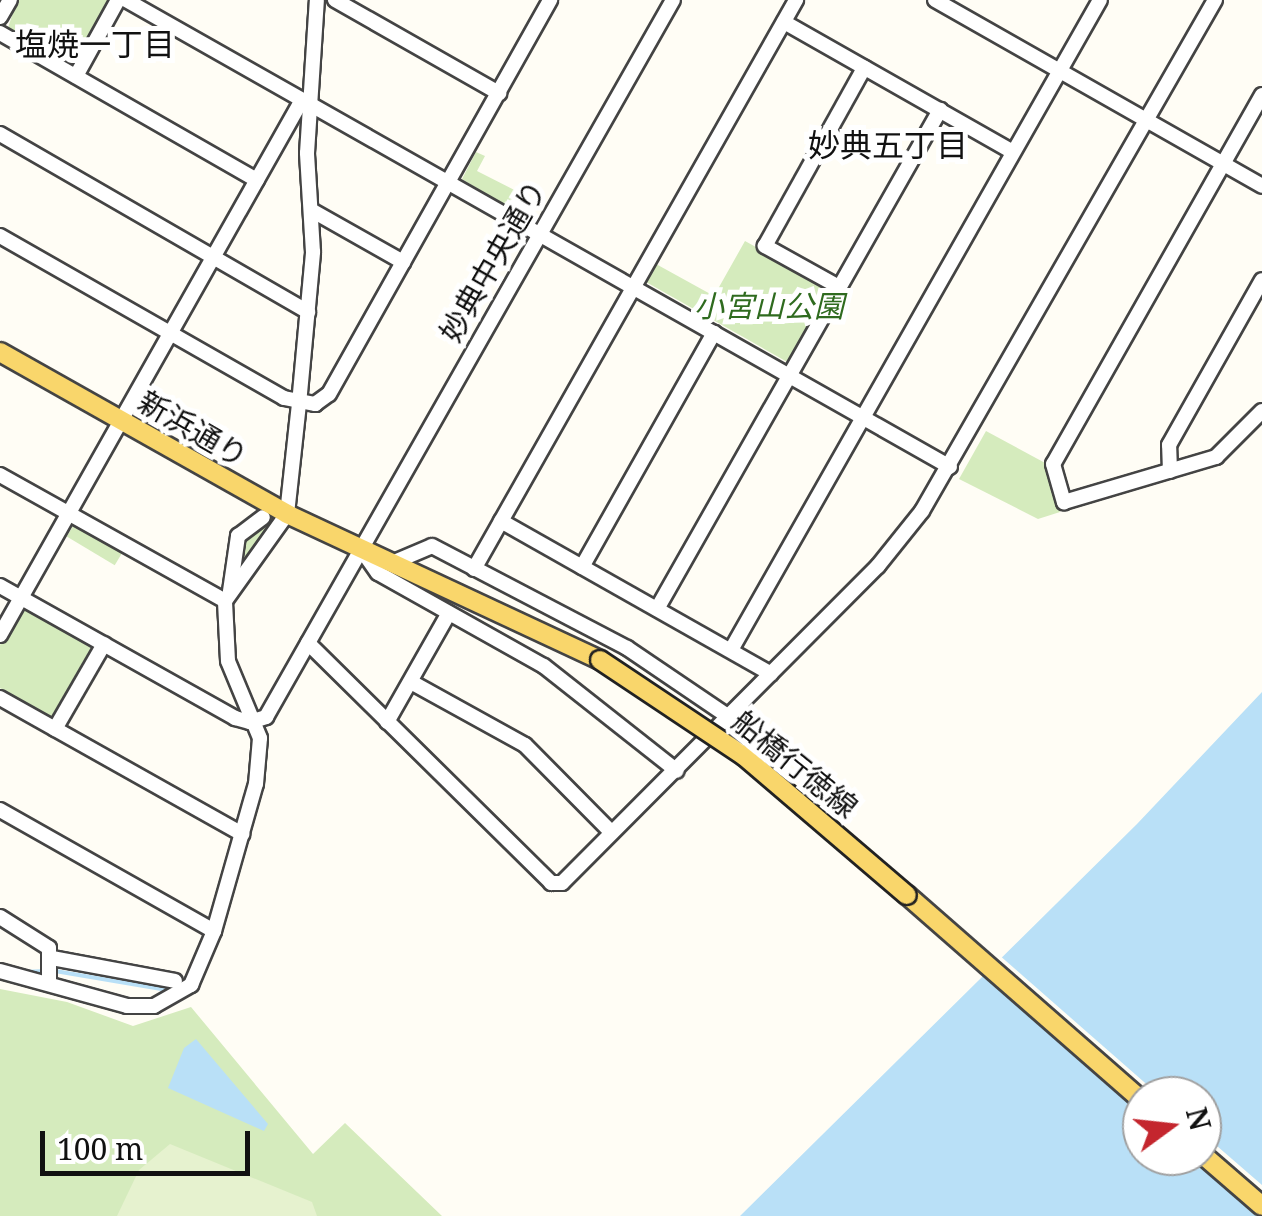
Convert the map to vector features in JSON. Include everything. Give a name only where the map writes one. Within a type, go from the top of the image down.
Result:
[{"type":"main road","name":"新浜通り","points":[[0,352],[287,514],[361,550]]},
{"type":"main road","name":"船橋行徳線","points":[[361,550],[600,660],[705,726],[806,806],[1122,1083]]},
{"type":"main road","points":[[1222,1171],[1262,1206]]},
{"type":"street","points":[[0,17],[10,0]]},
{"type":"street","points":[[76,76],[118,0]]},
{"type":"street","points":[[126,0],[950,466]]},
{"type":"street","points":[[227,596],[287,514],[308,312],[311,210],[306,102],[316,0]]},
{"type":"street","points":[[335,0],[500,93]]},
{"type":"street","name":"妙典中央通り","points":[[256,722],[266,716],[308,644],[673,0]]},
{"type":"street","points":[[474,570],[796,0]]},
{"type":"street","points":[[934,0],[1262,186]]},
{"type":"street","points":[[731,650],[1100,0]]},
{"type":"street","points":[[308,644],[551,884],[562,883],[677,771],[897,544],[950,466],[1215,0]]},
{"type":"street","points":[[0,236],[300,404],[315,404],[329,394],[500,93],[543,2]]},
{"type":"street","points":[[784,22],[1013,152]]},
{"type":"street","points":[[0,34],[258,180]]},
{"type":"street","points":[[839,287],[764,246],[864,68]]},
{"type":"street","points":[[1262,95],[1053,464],[1064,502],[1216,457],[1262,411]]},
{"type":"street","points":[[0,635],[306,102]]},
{"type":"street","points":[[657,609],[940,110]]},
{"type":"street","points":[[0,134],[308,312]]},
{"type":"street","points":[[311,210],[403,262]]},
{"type":"street","points":[[1170,471],[1169,445],[1262,280]]},
{"type":"street","points":[[582,566],[714,333]]},
{"type":"street","points":[[0,475],[227,596]]},
{"type":"street","points":[[0,971],[49,979],[110,1002],[154,1006],[190,985],[214,931],[256,784],[256,722],[228,660],[227,596],[238,536],[263,517]]},
{"type":"street","points":[[501,522],[771,674]]},
{"type":"street","points":[[392,563],[426,544],[627,648],[729,717]]},
{"type":"street","points":[[361,550],[378,572],[544,666],[677,771]]},
{"type":"street","points":[[0,586],[234,718],[256,722]]},
{"type":"street","points":[[388,722],[449,613]]},
{"type":"street","points":[[55,729],[104,644]]},
{"type":"street","points":[[412,682],[524,745],[611,832]]},
{"type":"street","points":[[0,698],[242,834]]},
{"type":"street","points":[[0,810],[214,931]]},
{"type":"street","points":[[0,918],[40,940],[52,958],[49,979]]},
{"type":"street","points":[[52,958],[175,982]]},
{"type":"green space","points":[[17,0],[112,0],[72,67],[7,31]]},
{"type":"green space","points":[[476,152],[485,156],[477,171],[528,197],[518,214],[462,179]]},
{"type":"green space","name":"小宮山公園","points":[[745,241],[828,287],[789,363],[646,282],[656,264],[714,296]]},
{"type":"green space","points":[[986,431],[1047,464],[1060,512],[1038,519],[959,479]]},
{"type":"green space","points":[[76,521],[124,550],[115,565],[67,536]]},
{"type":"green space","points":[[266,521],[271,529],[230,582],[240,539]]},
{"type":"green space","points":[[27,607],[96,651],[52,718],[0,688],[0,645]]},
{"type":"green space","points":[[0,989],[67,1002],[133,1026],[191,1007],[313,1154],[345,1123],[442,1216],[0,1216]]},
{"type":"green space","points":[[170,1144],[312,1202],[317,1216],[117,1216],[139,1170]]},
{"type":"water","points":[[1262,692],[1262,1216],[740,1216],[1137,824]]},
{"type":"water","points":[[196,1039],[268,1124],[264,1131],[168,1088],[184,1048]]},
{"type":"pier","points":[[998,954],[1137,1076],[1122,1076],[1122,1094],[981,971]]},
{"type":"pier","points":[[1222,1150],[1262,1185],[1262,1216],[1216,1176],[1222,1176]]},
{"type":"waterway","points":[[25,972],[45,971]]},
{"type":"waterway","points":[[55,971],[173,991]]},
{"type":"district","name":"塩焼一丁目","points":[[95,44]]},
{"type":"district","name":"妙典五丁目","points":[[888,145]]}]
